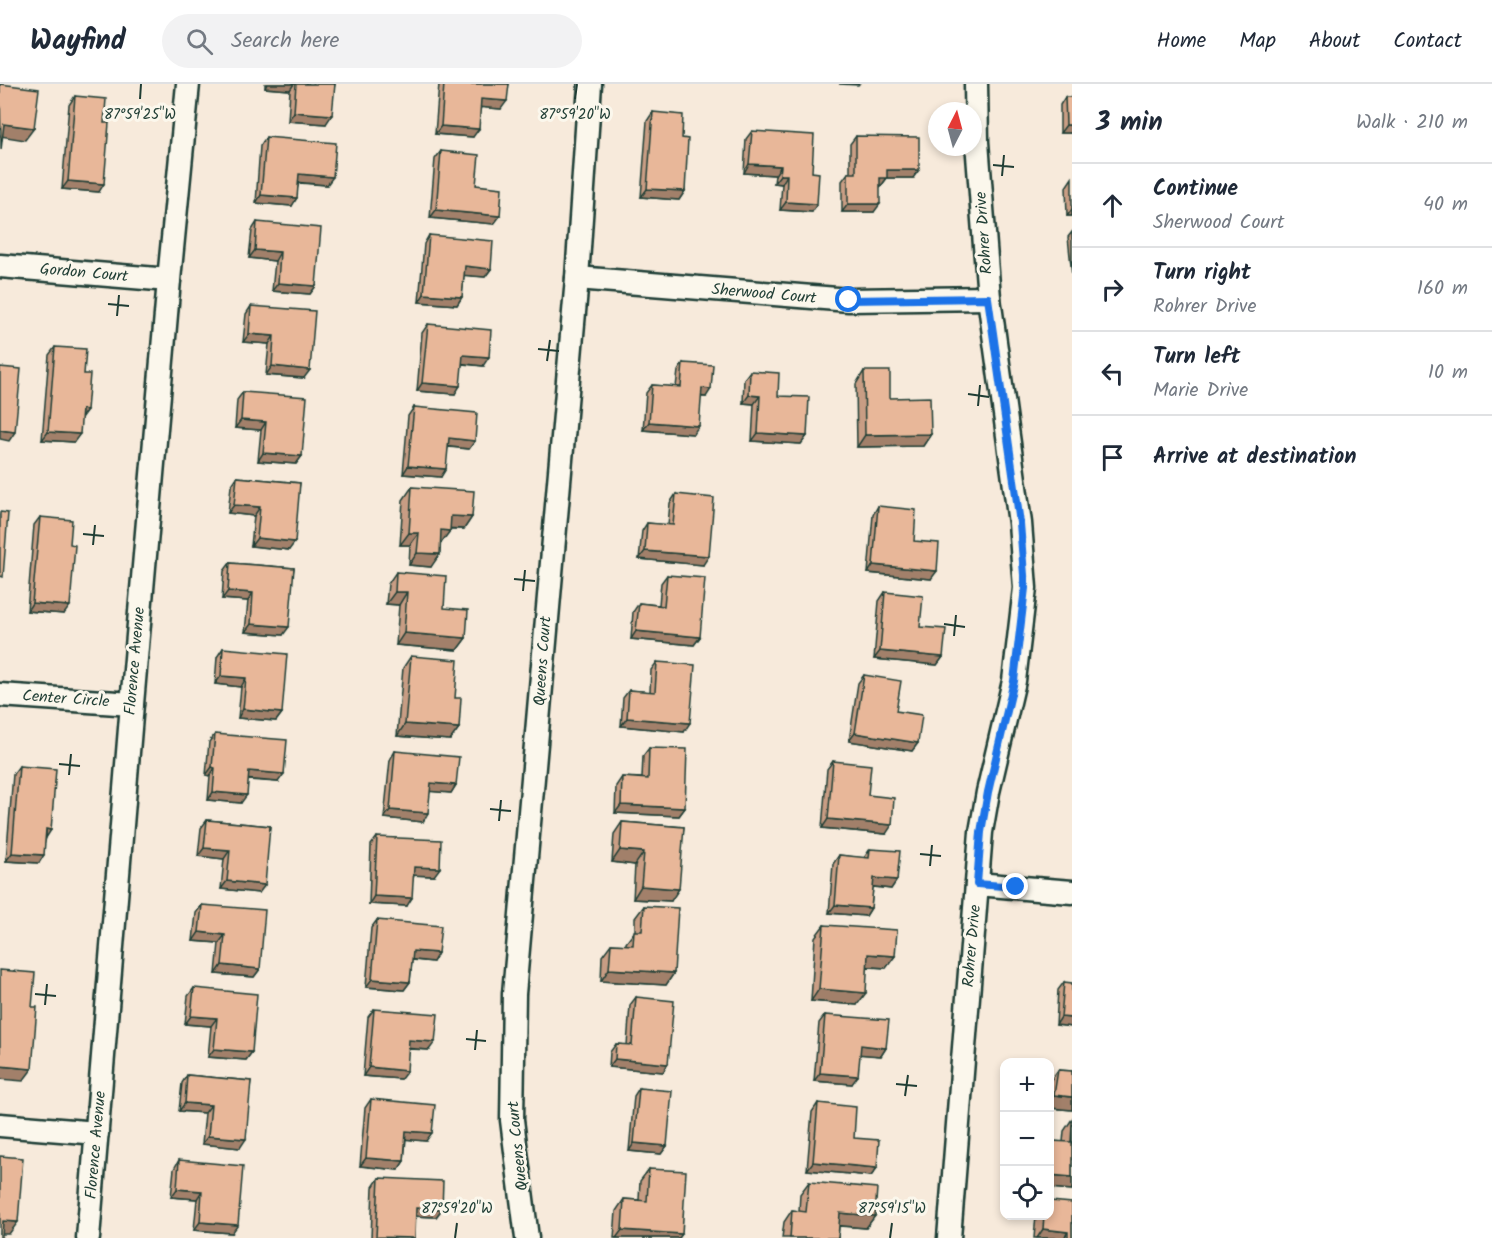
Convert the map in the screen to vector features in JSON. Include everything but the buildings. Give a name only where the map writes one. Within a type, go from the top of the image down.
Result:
[{"type":"street","name":"Florence Avenue","points":[[88,1238],[132,704],[188,84]]},
{"type":"street","name":"Queens Court","points":[[527,1238],[512,1120],[514,994],[577,279],[590,84]]},
{"type":"street","name":"Rohrer Drive","points":[[949,1238],[981,832],[1014,681],[1025,588],[1020,523],[988,298],[977,142],[976,84]]},
{"type":"street","name":"Gordon Court","points":[[0,267],[169,280]]},
{"type":"street","name":"Sherwood Court","points":[[577,279],[849,300],[988,298]]},
{"type":"street","name":"Center Circle","points":[[0,695],[132,704]]},
{"type":"street","points":[[977,884],[1072,892]]},
{"type":"street","points":[[0,1125],[98,1133]]},
{"type":"route","points":[[849,300],[988,298],[1020,523],[1025,588],[1019,656],[988,792],[981,832],[977,884],[1016,887]]}]
